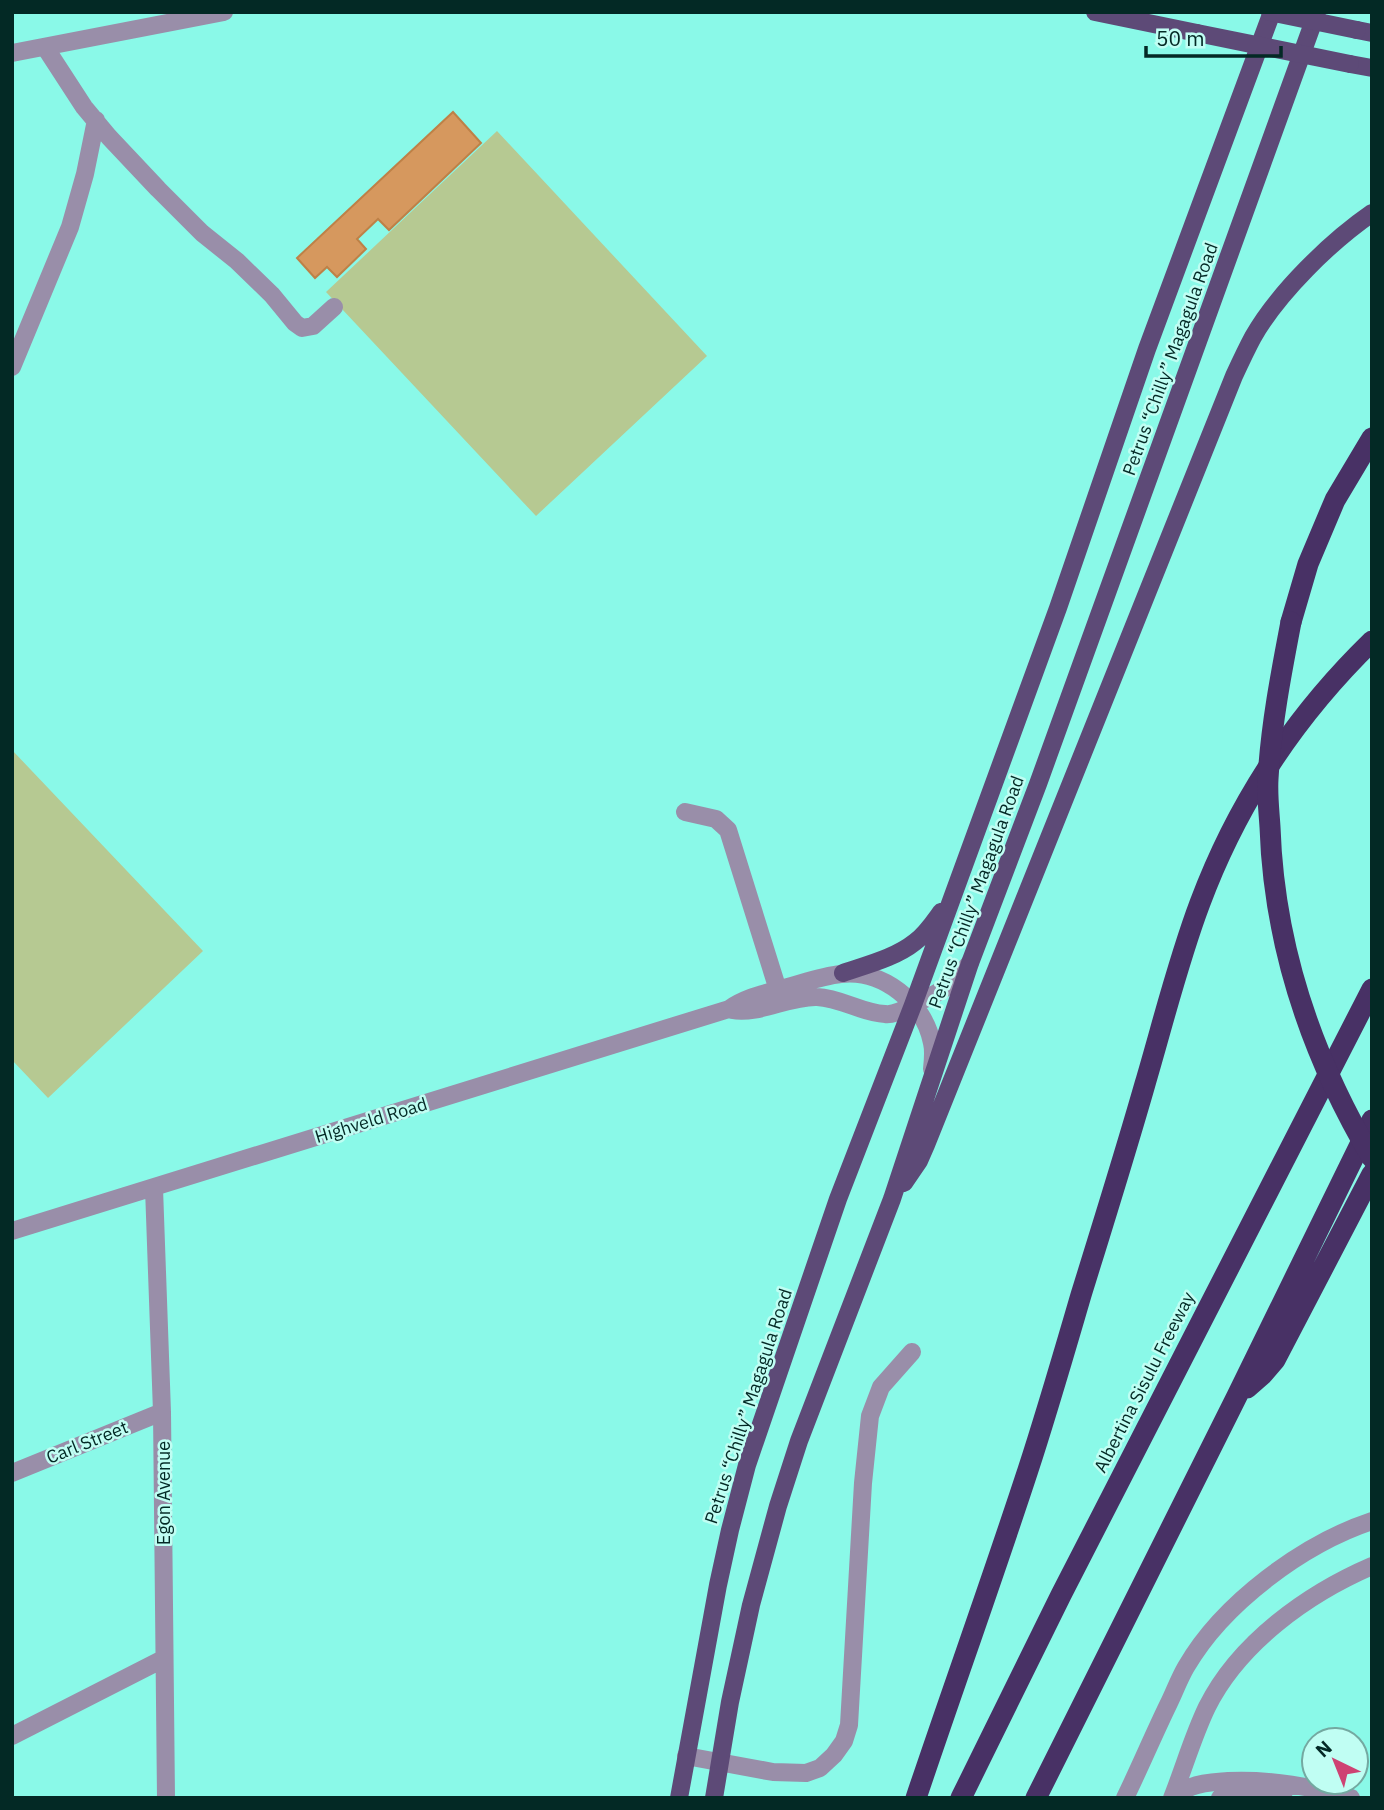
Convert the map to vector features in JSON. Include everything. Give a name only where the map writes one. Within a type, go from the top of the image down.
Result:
[{"type":"highway","points":[[1372,438],[1335,500],[1308,564],[1291,622],[1277,697],[1268,781],[1271,862],[1292,974],[1316,1047],[1348,1117],[1372,1158]]},
{"type":"highway","points":[[916,1798],[1028,1469],[1200,903],[1243,808],[1268,768],[1298,723],[1372,641]]},
{"type":"highway","name":"Albertina Sisulu Freeway","points":[[961,1798],[1061,1595],[1372,989]]},
{"type":"highway","points":[[1036,1798],[1372,1120]]},
{"type":"highway","points":[[1237,1396],[1275,1360],[1372,1174]]},
{"type":"main road","points":[[1096,12],[1372,68]]},
{"type":"main road","points":[[1269,12],[1364,32]]},
{"type":"main road","name":"Petrus “Chilly” Magagula Road","points":[[679,1798],[718,1584],[747,1465],[838,1199],[913,1005],[1063,595],[1147,349],[1269,12]]},
{"type":"main road","name":"Petrus “Chilly” Magagula Road","points":[[714,1798],[730,1702],[751,1605],[799,1441],[892,1199],[970,963],[1038,784],[1317,12]]},
{"type":"main road","points":[[892,1199],[919,1161],[926,1145],[1239,366],[1254,336],[1279,300],[1336,241],[1372,213]]},
{"type":"main road","points":[[843,973],[913,944],[927,931],[953,896]]},
{"type":"street","points":[[12,53],[224,12]]},
{"type":"street","points":[[45,47],[84,107],[158,189],[202,233],[237,261],[272,295],[295,323],[302,328],[313,326],[334,307]]},
{"type":"street","points":[[12,367],[70,227],[96,120]]},
{"type":"street","points":[[685,812],[716,819],[728,830],[778,990]]},
{"type":"street","name":"Highveld Road","points":[[729,1009],[748,1011],[796,999],[817,998],[835,1000],[870,1012],[900,1012],[942,992],[970,963]]},
{"type":"street","name":"Highveld Road","points":[[12,1231],[729,1009],[743,1000],[843,973],[859,974],[882,981],[894,987],[913,1005],[923,1020],[932,1043],[931,1083]]},
{"type":"street","name":"Egon Avenue","points":[[154,1188],[162,1412],[166,1798]]},
{"type":"street","points":[[686,1756],[773,1772],[806,1773],[820,1768],[844,1741],[849,1725],[863,1483],[870,1416],[881,1387],[912,1352]]},
{"type":"street","name":"Carl Street","points":[[12,1473],[162,1412]]},
{"type":"street","points":[[1125,1798],[1186,1667],[1209,1635],[1234,1608],[1286,1564],[1326,1540],[1372,1521]]},
{"type":"street","points":[[1172,1798],[1207,1707],[1233,1668],[1252,1646],[1306,1602],[1349,1576],[1372,1566]]},
{"type":"street","points":[[12,1737],[163,1658]]},
{"type":"street","points":[[1172,1798],[1205,1782],[1268,1781],[1300,1786]]},
{"type":"street","points":[[1220,1798],[1300,1791]]},
{"type":"green space","points":[[497,131],[707,356],[536,516],[326,292]]},
{"type":"green space","points":[[12,750],[203,951],[48,1098],[12,1060]]},
{"type":"building","points":[[453,112],[481,143],[389,230],[378,219],[357,239],[366,249],[337,277],[327,267],[315,278],[297,258]]}]
